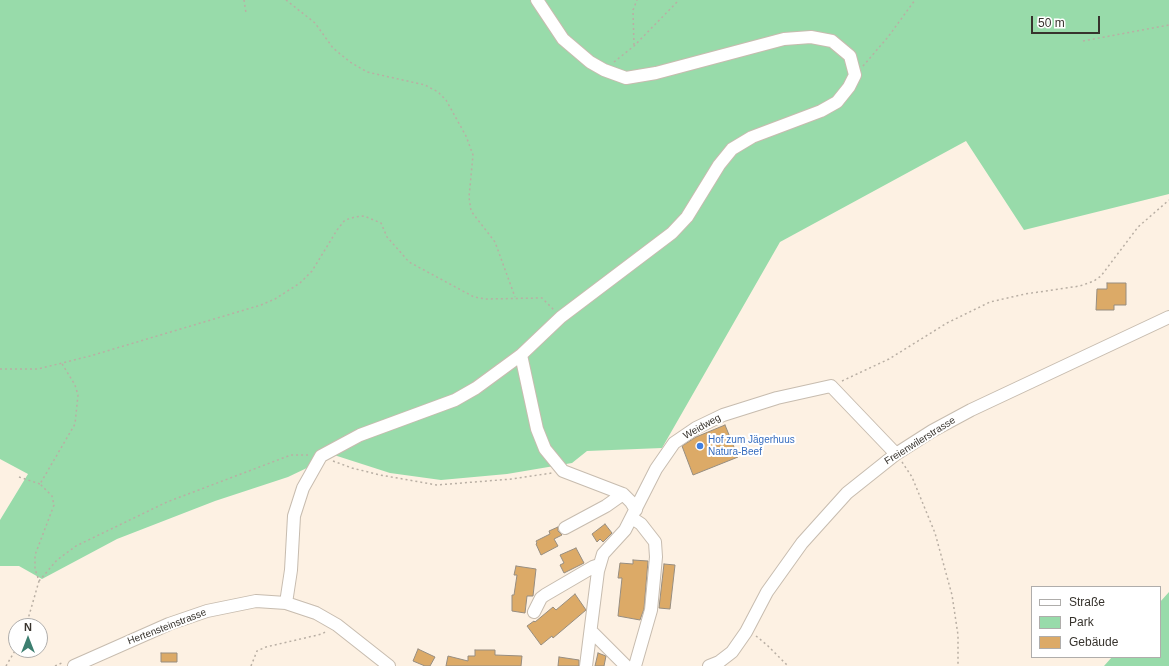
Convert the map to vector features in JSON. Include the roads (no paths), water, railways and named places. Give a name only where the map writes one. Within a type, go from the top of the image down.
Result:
[{"type":"street","points":[[286,603],[291,570],[294,516],[303,488],[321,456],[360,435],[455,400],[476,388],[520,355],[561,317],[672,233],[687,217],[718,165],[732,149],[752,137],[821,111],[837,102],[849,87],[855,75],[850,56],[832,41],[811,37],[784,39],[656,73],[626,78],[604,70],[590,62],[563,39],[537,0]]},
{"type":"street","name":"Freienwilerstrasse","points":[[716,665],[732,652],[746,632],[768,592],[802,543],[847,492],[896,454],[932,431],[971,410],[1169,317]]},
{"type":"street","points":[[520,355],[537,429],[545,449],[563,471],[623,494],[631,502],[634,514],[655,542],[656,557],[651,610],[635,666]]},
{"type":"street","name":"Weidweg","points":[[586,666],[592,632],[599,565],[603,554],[625,530],[656,469],[674,443],[696,428],[723,416],[770,400],[831,386],[896,454]]},
{"type":"street","points":[[565,528],[606,506],[623,494]]},
{"type":"street","points":[[534,612],[541,598],[593,567],[599,565]]},
{"type":"street","name":"Hertensteinstrasse","points":[[71,664],[169,624],[207,611],[256,601],[286,603],[316,612],[337,625],[389,666]]},
{"type":"street","points":[[592,632],[626,666]]},
{"type":"place","name":"Hof zum Jägerhuus Natura-Beef","points":[[700,446]]}]
